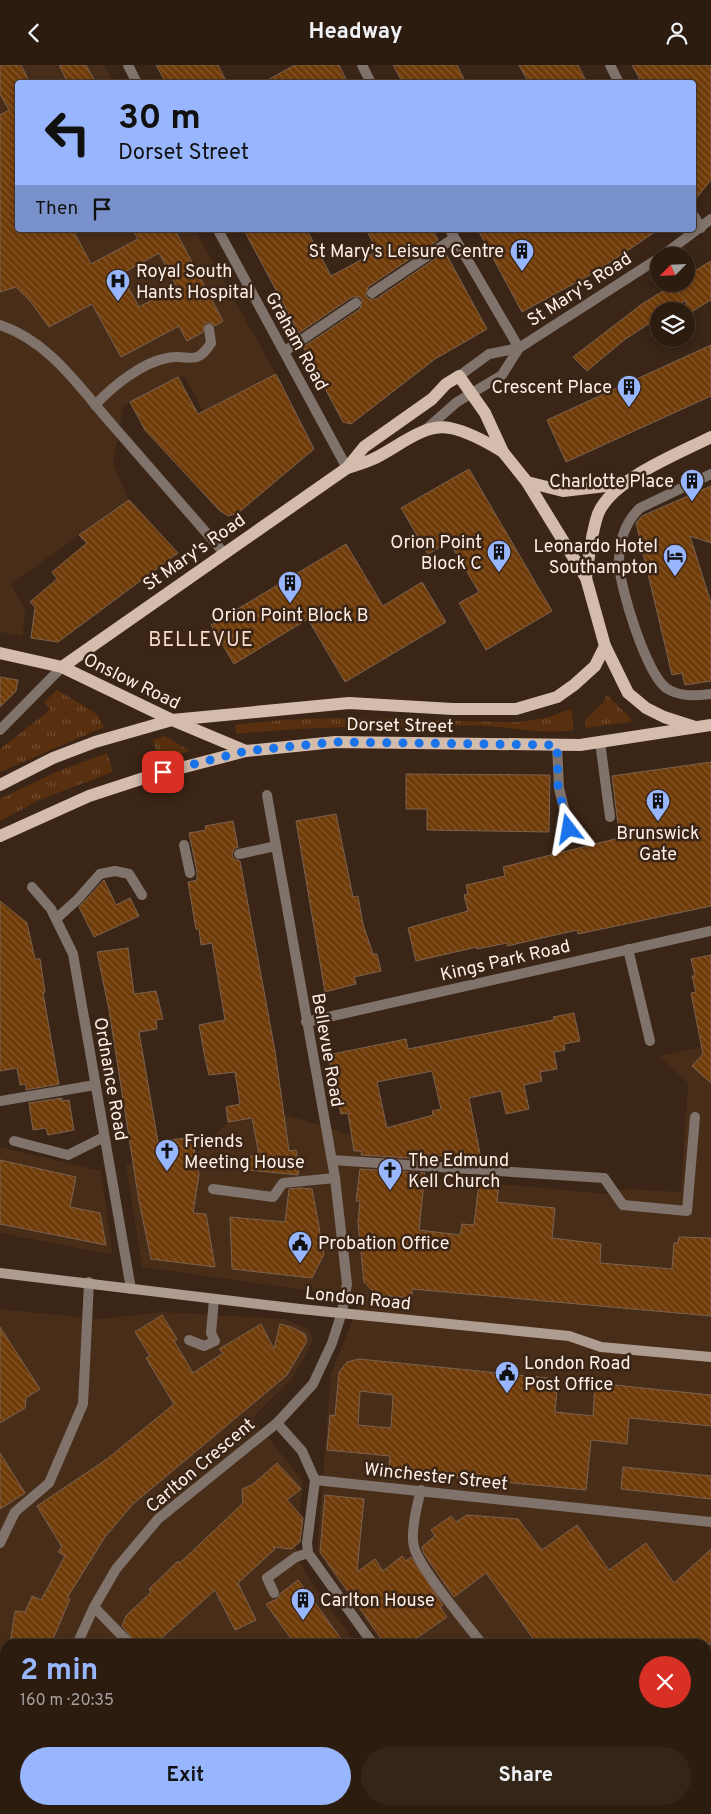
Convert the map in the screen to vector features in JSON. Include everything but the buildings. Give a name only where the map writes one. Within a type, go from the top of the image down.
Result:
[{"type":"main road","points":[[459,376],[486,413],[503,452],[527,482],[586,578],[605,647],[628,693],[646,707],[664,717],[695,727],[711,725]]},
{"type":"main road","name":"St Mary's Road","points":[[347,468],[364,447],[432,399],[446,385],[459,376]]},
{"type":"main road","points":[[424,431],[438,427],[450,428],[476,436],[503,452]]},
{"type":"main road","name":"St Mary's Road","points":[[62,667],[347,468],[372,459],[424,431]]},
{"type":"main road","points":[[586,578],[599,512],[609,497],[623,484],[711,437]]},
{"type":"main road","points":[[527,482],[563,491],[623,484]]},
{"type":"main road","name":"Dorset Street","points":[[0,785],[53,758],[95,742],[172,720],[349,703],[453,709],[516,709],[557,697],[595,666],[605,647]]},
{"type":"main road","name":"Onslow Road","points":[[0,653],[62,667],[172,720],[246,751]]},
{"type":"main road","name":"Dorset Street","points":[[0,836],[88,796],[150,775],[246,751],[335,742],[557,745],[600,742],[695,727]]},
{"type":"street","points":[[128,65],[136,80]]},
{"type":"street","points":[[362,65],[370,80]]},
{"type":"street","points":[[610,65],[618,80]]},
{"type":"street","points":[[696,219],[701,228]]},
{"type":"street","name":"St Mary's Road","points":[[696,232],[711,219]]},
{"type":"street","name":"Graham Road","points":[[219,232],[347,468]]},
{"type":"street","name":"St Mary's Road","points":[[674,247],[695,232]]},
{"type":"street","points":[[372,293],[452,234],[518,348]]},
{"type":"street","name":"St Mary's Road","points":[[459,376],[489,353],[518,348],[650,263]]},
{"type":"street","points":[[285,351],[356,303]]},
{"type":"street","points":[[0,325],[33,340],[50,354],[224,553]]},
{"type":"street","points":[[95,405],[109,391],[145,367],[168,357],[195,359],[205,353],[211,343],[208,329]]},
{"type":"street","name":"St Mary's Road","points":[[424,431],[457,402],[502,375],[518,348]]},
{"type":"street","points":[[711,474],[640,507],[627,523],[622,539],[619,565],[635,627],[656,677],[667,688],[682,694],[711,694]]},
{"type":"street","points":[[0,729],[62,667]]},
{"type":"street","points":[[600,742],[610,817]]},
{"type":"street","points":[[557,745],[558,788],[569,829]]},
{"type":"street","name":"Bellevue Road","points":[[267,795],[335,1178],[347,1284],[342,1312]]},
{"type":"street","points":[[184,845],[191,867]]},
{"type":"street","points":[[239,854],[276,846]]},
{"type":"street","points":[[57,918],[77,901],[100,874],[115,871],[129,873],[142,895]]},
{"type":"street","name":"Ordnance Road","points":[[32,887],[57,918],[73,953],[130,1289]]},
{"type":"street","name":"Kings Park Road","points":[[306,1022],[711,931]]},
{"type":"street","points":[[628,949],[650,1041]]},
{"type":"street","points":[[0,1101],[95,1085]]},
{"type":"street","points":[[332,1160],[604,1178],[623,1205],[687,1211],[695,1117]]},
{"type":"street","points":[[14,1141],[68,1155],[104,1137]]},
{"type":"street","points":[[213,1189],[273,1197],[283,1183],[335,1178]]},
{"type":"street","name":"London Road","points":[[0,1273],[89,1282],[214,1299],[569,1336],[601,1347],[711,1357]]},
{"type":"street","points":[[0,1543],[14,1512],[48,1483],[83,1404],[89,1282]]},
{"type":"street","points":[[189,1340],[204,1346],[215,1341],[211,1333],[214,1299]]},
{"type":"street","name":"Carlton Crescent","points":[[79,1639],[94,1607],[116,1569],[158,1519],[278,1423],[312,1383],[332,1343],[342,1312]]},
{"type":"street","points":[[278,1423],[302,1451],[315,1480],[307,1543],[308,1553],[369,1639]]},
{"type":"street","name":"Winchester Street","points":[[315,1480],[711,1522]]},
{"type":"street","points":[[421,1490],[416,1513],[414,1546],[423,1564],[478,1639]]},
{"type":"street","points":[[274,1593],[267,1579],[296,1557],[308,1553]]},
{"type":"street","points":[[94,1607],[125,1639]]},
{"type":"shaded area","name":"Royal South Hants Hospital","points":[[0,65],[104,65],[113,80],[15,80],[15,232],[196,232],[276,374],[203,411],[184,375],[123,406],[113,464],[129,500],[11,584],[25,609],[23,636],[0,632]]},
{"type":"shaded area","points":[[711,1045],[711,1639],[378,1639],[317,1552],[331,1374],[361,1298],[142,1267],[126,1164],[196,1153],[228,1122],[283,1114],[352,1135],[417,1119],[426,1177],[607,1194],[626,1189],[681,1192],[688,1083],[659,1056]]},
{"type":"shaded area","points":[[0,1147],[101,1171],[112,1253],[0,1233]]},
{"type":"shaded area","points":[[0,1309],[99,1319],[163,1312],[285,1319],[310,1330],[313,1341],[292,1379],[252,1418],[303,1481],[296,1547],[300,1562],[308,1577],[352,1639],[0,1639]]},
{"type":"green space","points":[[57,690],[97,714],[104,727],[0,772],[0,749],[50,710],[44,702]]},
{"type":"green space","points":[[607,695],[631,719],[631,722],[585,728],[585,720],[603,703]]},
{"type":"green space","points":[[571,709],[574,730],[550,732],[474,726],[389,726],[302,729],[236,734],[235,725],[270,721],[341,718],[518,722],[546,718]]},
{"type":"green space","points":[[165,736],[190,751],[158,760],[153,740]]},
{"type":"green space","points":[[107,753],[113,772],[39,800],[0,821],[0,799],[56,772]]},
{"type":"place","name":"St Mary's Leisure Centre","points":[[522,272]]},
{"type":"place","name":"Royal South Hants Hospital","points":[[118,302]]},
{"type":"place","name":"Crescent Place","points":[[629,408]]},
{"type":"place","name":"Charlotte Place","points":[[692,502]]},
{"type":"place","name":"Orion Point Block C","points":[[499,573]]},
{"type":"place","name":"Leonardo Hotel Southampton","points":[[675,577]]},
{"type":"place","name":"Orion Point Block B","points":[[290,604]]},
{"type":"place","name":"Brunswick Gate","points":[[658,822]]},
{"type":"place","name":"Friends Meeting House","points":[[167,1172]]},
{"type":"place","name":"The Edmund Kell Church","points":[[390,1191]]},
{"type":"place","name":"Probation Office","points":[[300,1264]]},
{"type":"place","name":"London Road Post Office","points":[[507,1394]]},
{"type":"place","name":"Carlton House","points":[[303,1621]]},
{"type":"district","name":"BELLEVUE","points":[[201,639]]},
{"type":"route","points":[[163,772],[246,751],[335,742],[557,745],[558,788],[569,829]]}]
